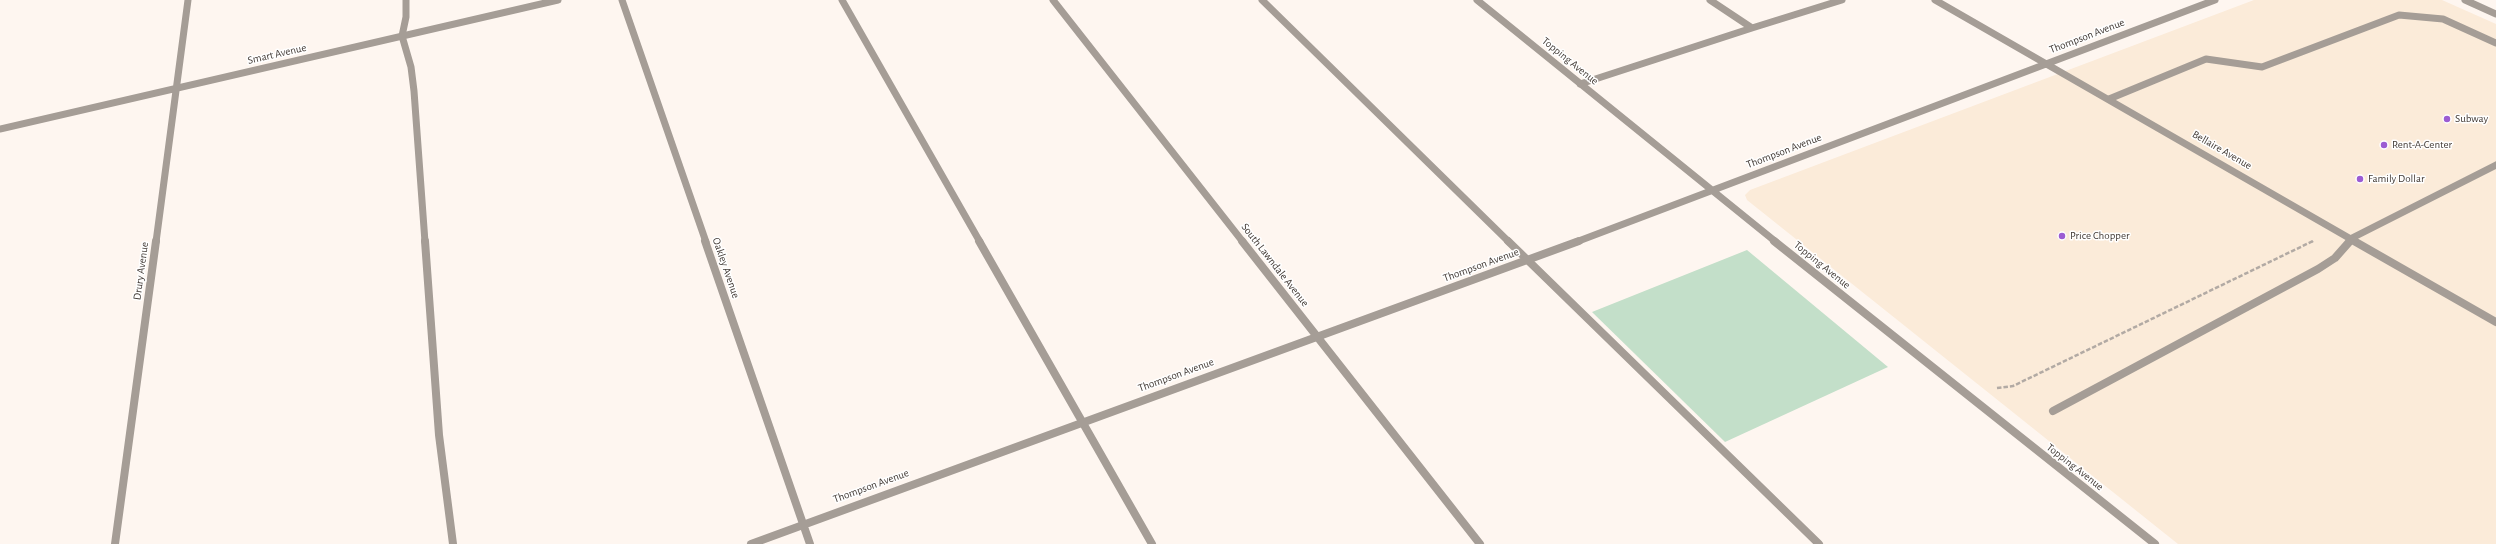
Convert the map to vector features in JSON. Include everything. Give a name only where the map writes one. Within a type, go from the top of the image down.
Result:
[{"type":"street","name":"Drury Avenue","points":[[115,544],[188,0]]},
{"type":"street","points":[[406,0],[402,36],[411,67],[414,91],[439,435],[453,544]]},
{"type":"street","name":"Smart Avenue","points":[[0,129],[558,0]]},
{"type":"street","name":"Oakley Avenue","points":[[622,0],[810,544]]},
{"type":"street","points":[[842,0],[1152,544]]},
{"type":"street","name":"South Lawndale Avenue","points":[[1053,0],[1480,544]]},
{"type":"street","points":[[1262,0],[1819,544]]},
{"type":"street","name":"Topping Avenue","points":[[1477,0],[1712,191],[2155,544]]},
{"type":"street","points":[[1710,0],[1752,28]]},
{"type":"street","points":[[1580,84],[1842,0]]},
{"type":"street","name":"Bellaire Avenue","points":[[1935,0],[2496,322]]},
{"type":"street","name":"Thompson Avenue","points":[[751,544],[1082,420],[1317,337],[1528,260],[2215,0]]},
{"type":"street","points":[[2465,0],[2496,14]]},
{"type":"street","points":[[2109,99],[2206,59],[2262,67],[2399,16],[2443,19],[2496,43]]},
{"type":"street","points":[[2053,411],[2318,269],[2335,258],[2352,238],[2496,165]]},
{"type":"path","points":[[1997,388],[2012,386],[2314,240]]},
{"type":"shaded area","points":[[2254,0],[2442,0],[2496,24],[2496,544],[2178,544],[1747,200],[1745,195],[1750,190]]},
{"type":"green space","points":[[1747,250],[1888,367],[1725,442],[1592,312]]},
{"type":"place","name":"Subway","points":[[2447,119]]},
{"type":"place","name":"Rent-A-Center","points":[[2384,145]]},
{"type":"place","name":"Family Dollar","points":[[2360,179]]},
{"type":"place","name":"Price Chopper","points":[[2062,236]]}]
